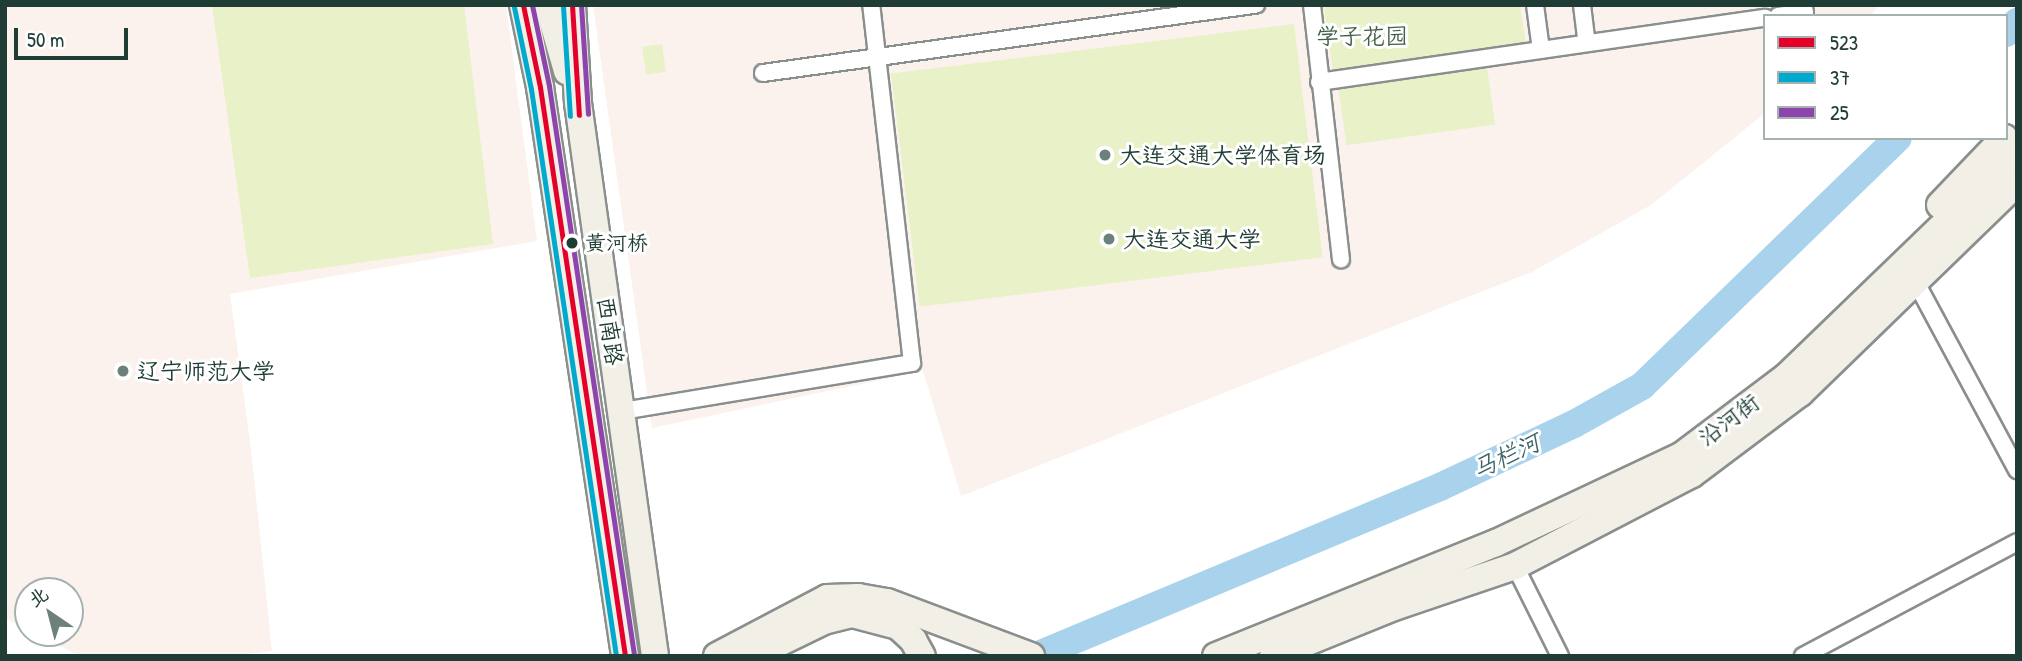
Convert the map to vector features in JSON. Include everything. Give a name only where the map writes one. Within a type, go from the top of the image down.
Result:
[{"type":"main road","name":"西南路","points":[[523,5],[542,104],[625,656]]},
{"type":"main road","name":"西南路","points":[[557,9],[578,103],[654,656]]},
{"type":"main road","points":[[542,104],[557,9]]},
{"type":"main road","points":[[1681,456],[1806,339],[2002,140]]},
{"type":"main road","name":"沿河街","points":[[1386,598],[1681,456],[1786,377],[2017,154]]},
{"type":"main road","name":"沿河街","points":[[1386,598],[1515,566],[1692,474],[1800,393],[2017,183]]},
{"type":"main road","points":[[1818,375],[1919,288],[2017,198]]},
{"type":"main road","points":[[717,656],[827,598],[858,597],[877,600],[1031,656]]},
{"type":"main road","points":[[1196,656],[1386,598]]},
{"type":"main road","points":[[1279,656],[1322,638],[1386,598]]},
{"type":"main road","points":[[752,656],[840,615],[863,615],[898,626],[913,640],[922,656]]},
{"type":"main road","points":[[1216,656],[1290,626]]},
{"type":"main road","points":[[1273,656],[1322,638]]},
{"type":"street","points":[[622,411],[912,363],[871,5]]},
{"type":"street","points":[[763,73],[1256,5]]},
{"type":"street","points":[[1312,5],[1341,259]]},
{"type":"street","points":[[1535,5],[1541,50]]},
{"type":"street","points":[[1582,5],[1587,44]]},
{"type":"street","points":[[1792,14],[1805,12],[1803,5]]},
{"type":"street","points":[[1319,82],[1763,18]]},
{"type":"street","points":[[1919,288],[2017,470]]},
{"type":"street","points":[[1803,656],[2017,542]]},
{"type":"street","points":[[1515,566],[1560,656]]},
{"type":"shaded area","name":"辽宁师范大学","points":[[5,5],[506,5],[537,241],[230,294],[251,449],[272,651],[232,656],[79,656],[62,647],[84,647],[84,577],[14,577],[14,623],[5,618]]},
{"type":"shaded area","name":"大连交通大学","points":[[593,5],[1880,5],[1872,14],[1763,14],[1763,115],[1651,205],[1532,272],[961,496],[923,371],[652,428]]},
{"type":"green space","points":[[212,5],[464,5],[493,244],[250,278]]},
{"type":"green space","name":"学子花园","points":[[1520,5],[1526,44],[1333,72],[1324,7]]},
{"type":"green space","name":"大连交通大学体育场","points":[[1294,24],[1323,257],[920,307],[891,73]]},
{"type":"green space","points":[[662,44],[666,72],[646,75],[642,47]]},
{"type":"green space","points":[[1487,67],[1495,124],[1347,145],[1338,88]]},
{"type":"waterway","name":"马栏河","points":[[2008,31],[2017,22]]},
{"type":"waterway","name":"马栏河","points":[[1036,656],[1440,487],[1574,424],[1642,386],[1896,140]]},
{"type":"transit line","name":"523","points":[[523,5],[540,87],[625,656]]},
{"type":"transit line","name":"25","points":[[532,5],[549,86],[634,655]]},
{"type":"transit line","name":"523","points":[[572,5],[579,115]]},
{"type":"transit line","name":"25","points":[[581,5],[588,114]]},
{"type":"transit line","name":"37","points":[[563,6],[570,116]]},
{"type":"transit line","name":"37","points":[[514,7],[531,89],[616,656]]},
{"type":"place","name":"大连交通大学体育场","points":[[1105,155]]},
{"type":"place","name":"大连交通大学","points":[[1109,239]]},
{"type":"place","name":"黄河桥","points":[[572,243]]},
{"type":"place","name":"辽宁师范大学","points":[[123,371]]}]
